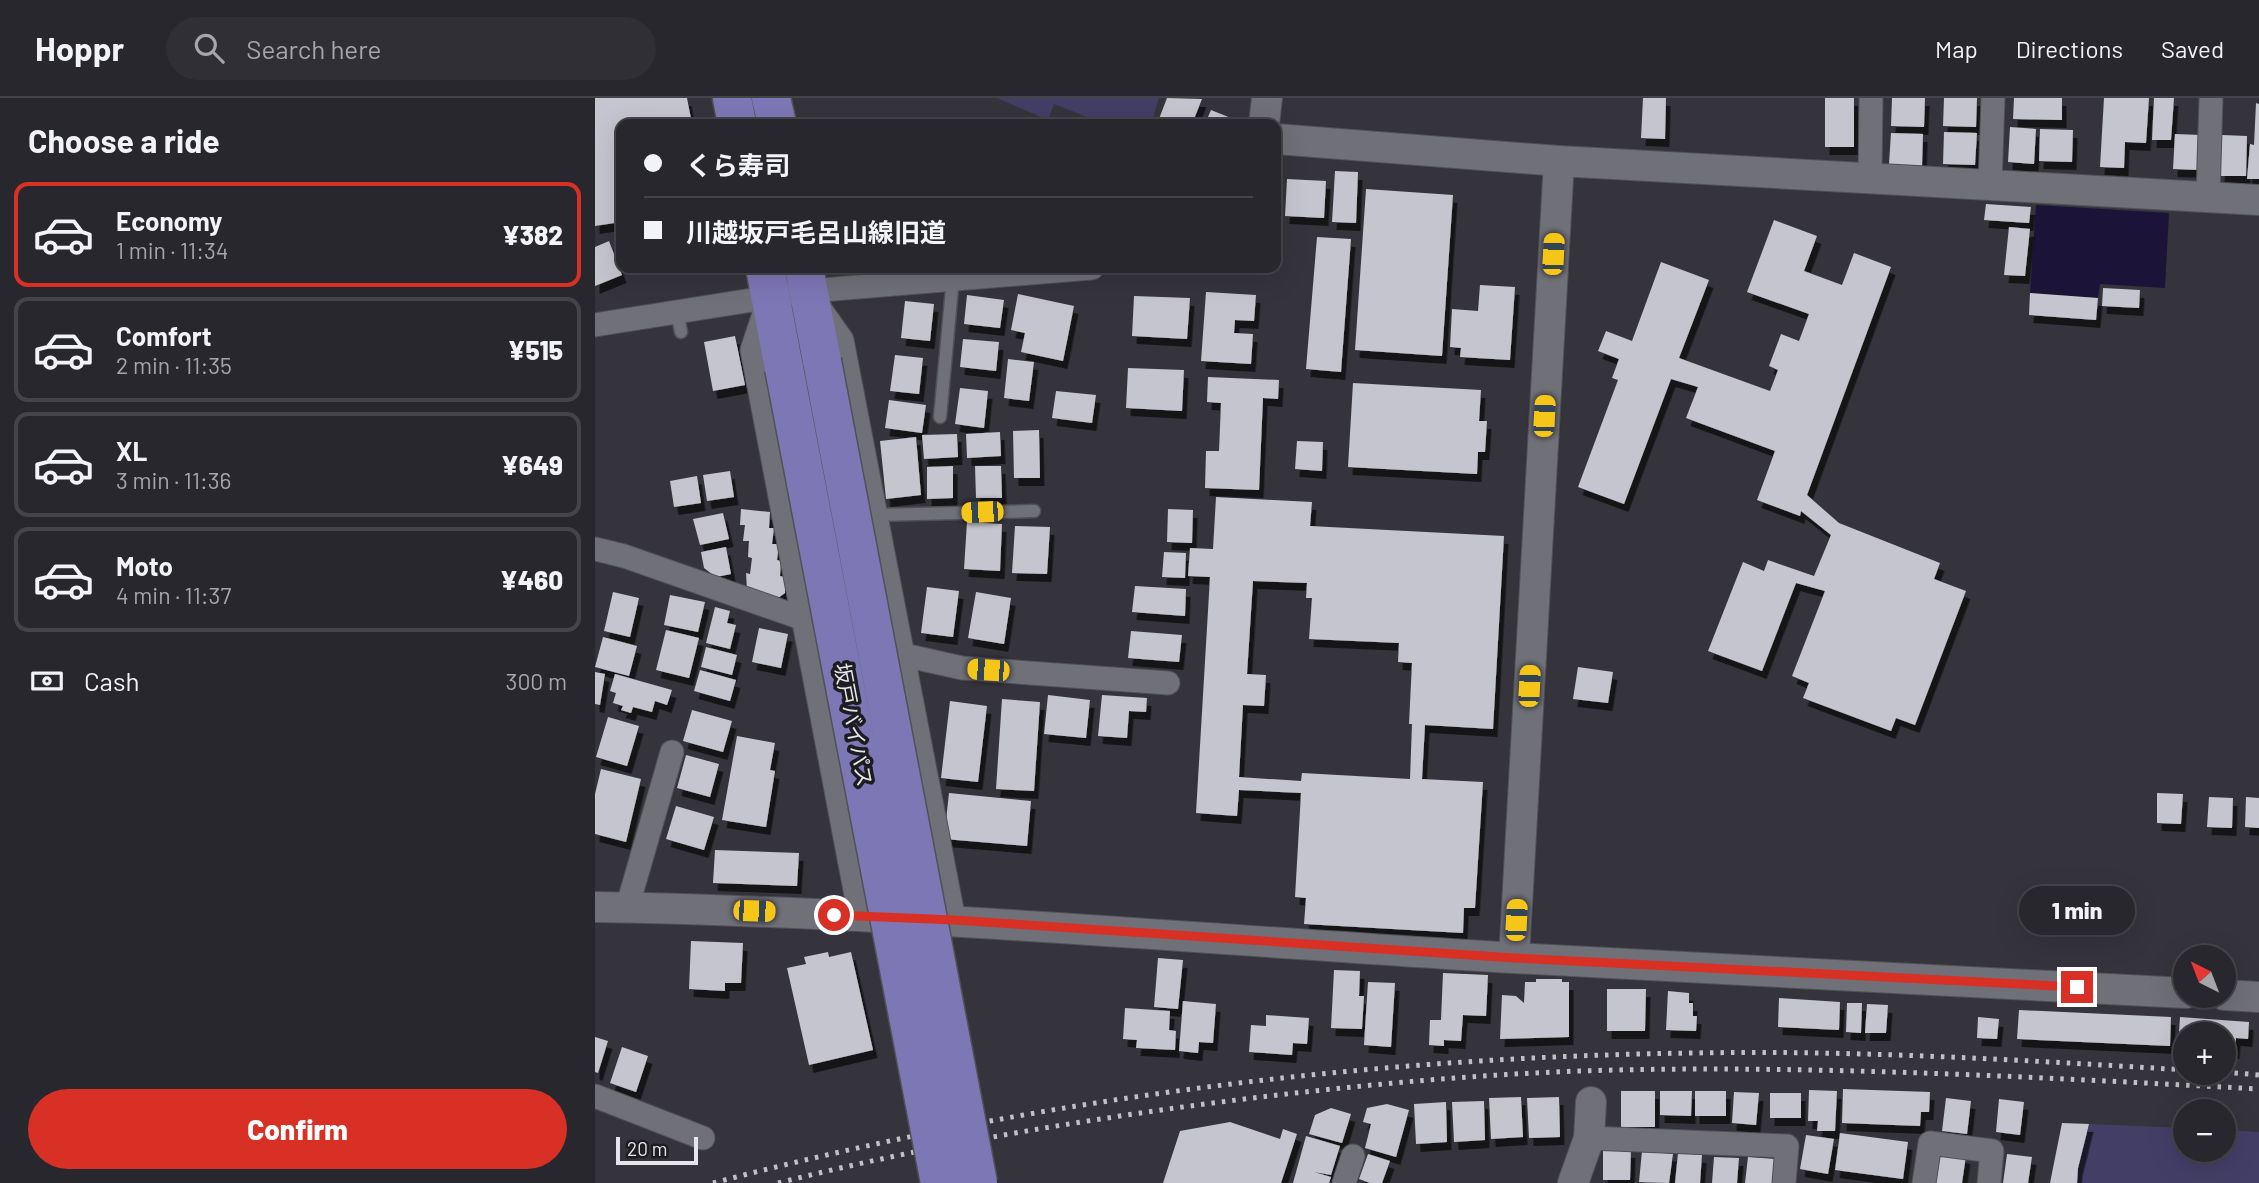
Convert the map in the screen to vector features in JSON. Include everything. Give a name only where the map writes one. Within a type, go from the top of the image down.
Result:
[{"type":"highway","points":[[733,98],[736,119]]},
{"type":"highway","points":[[772,98],[776,119]]},
{"type":"highway","name":"坂戸バイパス","points":[[807,280],[978,1183]]},
{"type":"highway","name":"坂戸バイパス","points":[[767,282],[940,1183]]},
{"type":"street","points":[[1265,119],[1267,98]]},
{"type":"street","points":[[1870,178],[1871,98]]},
{"type":"street","points":[[1990,186],[1993,98]]},
{"type":"street","points":[[2208,196],[2211,98]]},
{"type":"street","points":[[1281,139],[1559,161],[2259,200]]},
{"type":"street","points":[[1514,958],[1559,161]]},
{"type":"street","points":[[595,325],[679,322],[767,282],[953,278],[1022,273]]},
{"type":"street","points":[[807,280],[842,340],[954,920]]},
{"type":"street","points":[[767,282],[752,350],[761,425],[804,619],[860,916]]},
{"type":"street","points":[[595,549],[624,556],[804,619]]},
{"type":"street","points":[[904,655],[962,668],[1168,683]]},
{"type":"street","points":[[627,908],[672,752]]},
{"type":"street","points":[[595,907],[954,920],[1514,958],[2173,992]]},
{"type":"street","points":[[2237,996],[2259,997]]},
{"type":"street","points":[[595,1096],[703,1138]]},
{"type":"street","points":[[1573,1183],[1589,1138],[1591,1102]]},
{"type":"street","points":[[1589,1138],[1787,1146],[1784,1183]]},
{"type":"street","points":[[1924,1183],[1930,1143],[1993,1151],[1989,1183]]},
{"type":"street","points":[[1344,1183],[1353,1156]]},
{"type":"lane","points":[[940,417],[953,278]]},
{"type":"lane","points":[[876,515],[1034,511]]},
{"type":"shaded area","points":[[997,98],[1159,98],[1153,119],[1092,119],[1054,104],[1048,119]]},
{"type":"shaded area","points":[[2036,205],[2169,213],[2165,288],[2100,284],[2098,298],[2030,293]]},
{"type":"shaded area","points":[[2089,1124],[2173,1127],[2173,1162],[2236,1162],[2236,1131],[2259,1132],[2259,1183],[2077,1183]]},
{"type":"building","points":[[595,98],[687,98],[691,119],[616,119],[616,223],[595,226]]},
{"type":"building","points":[[1167,98],[1202,99],[1194,119],[1159,119]]},
{"type":"building","points":[[1643,98],[1666,98],[1665,139],[1641,138]]},
{"type":"building","points":[[1825,98],[1854,98],[1854,147],[1825,147]]},
{"type":"building","points":[[1892,98],[1925,98],[1924,127],[1891,126]]},
{"type":"building","points":[[1944,98],[1977,98],[1976,127],[1943,126]]},
{"type":"building","points":[[2014,98],[2062,98],[2062,120],[2013,119]]},
{"type":"building","points":[[2104,98],[2149,98],[2146,143],[2125,142],[2124,168],[2100,167]]},
{"type":"building","points":[[2154,98],[2174,98],[2171,140],[2152,140]]},
{"type":"building","points":[[2256,103],[2259,104],[2259,179],[2247,179],[2250,144],[2254,145]]},
{"type":"building","points":[[1211,110],[1234,119],[1207,119]]},
{"type":"building","points":[[2010,127],[2036,129],[2034,164],[2008,162]]},
{"type":"building","points":[[2040,129],[2073,130],[2072,162],[2039,161]]},
{"type":"building","points":[[1944,132],[1977,133],[1975,165],[1943,164]]},
{"type":"building","points":[[1891,133],[1923,134],[1922,166],[1889,164]]},
{"type":"building","points":[[2175,134],[2201,135],[2200,170],[2173,169]]},
{"type":"building","points":[[2222,135],[2247,136],[2246,176],[2220,176]]},
{"type":"building","points":[[1335,171],[1358,172],[1356,223],[1332,222]]},
{"type":"building","points":[[1287,179],[1326,181],[1324,218],[1285,216]]},
{"type":"building","points":[[1366,189],[1453,195],[1442,356],[1355,350]]},
{"type":"building","points":[[1986,204],[2031,207],[2029,223],[1984,220]]},
{"type":"building","points":[[1774,220],[1817,236],[1804,271],[1842,285],[1854,253],[1891,267],[1807,495],[1839,523],[1940,563],[1934,579],[1966,591],[1915,725],[1896,718],[1891,731],[1803,698],[1809,683],[1792,676],[1825,591],[1796,583],[1762,671],[1708,651],[1743,562],[1764,571],[1768,560],[1814,576],[1831,535],[1801,511],[1800,516],[1757,500],[1775,451],[1686,418],[1698,387],[1671,379],[1624,504],[1578,487],[1618,380],[1612,378],[1619,359],[1598,351],[1606,331],[1632,341],[1661,262],[1709,280],[1679,358],[1770,391],[1778,370],[1769,366],[1781,334],[1799,341],[1809,314],[1747,292]]},
{"type":"building","points":[[2009,227],[2030,229],[2025,276],[2004,275]]},
{"type":"building","points":[[1317,237],[1351,239],[1341,372],[1306,369]]},
{"type":"building","points":[[609,241],[616,259],[616,273],[622,275],[595,286],[595,247]]},
{"type":"building","points":[[1480,285],[1515,287],[1510,360],[1460,357],[1461,348],[1450,347],[1452,309],[1478,311]]},
{"type":"building","points":[[2103,288],[2140,290],[2139,308],[2102,306]]},
{"type":"building","points":[[1206,292],[1256,295],[1254,321],[1235,320],[1234,333],[1253,334],[1251,364],[1201,361]]},
{"type":"building","points":[[2030,293],[2098,298],[2096,320],[2029,315]]},
{"type":"building","points":[[1018,294],[1074,306],[1063,361],[1021,352],[1025,333],[1011,330]]},
{"type":"building","points":[[967,295],[1004,300],[1000,328],[964,324]]},
{"type":"building","points":[[1134,296],[1190,298],[1187,339],[1132,336]]},
{"type":"building","points":[[905,301],[934,304],[930,341],[901,338]]},
{"type":"building","points":[[735,336],[745,385],[713,391],[704,342]]},
{"type":"building","points":[[963,339],[999,342],[996,371],[960,367]]},
{"type":"building","points":[[895,355],[923,358],[919,394],[890,391]]},
{"type":"building","points":[[1008,359],[1034,362],[1029,401],[1004,398]]},
{"type":"building","points":[[1128,368],[1184,370],[1182,411],[1126,408]]},
{"type":"building","points":[[1208,377],[1279,380],[1278,399],[1263,398],[1259,490],[1205,488],[1206,451],[1219,451],[1221,403],[1207,402]]},
{"type":"building","points":[[1353,383],[1481,390],[1479,421],[1487,421],[1485,452],[1478,452],[1477,474],[1348,467]]},
{"type":"building","points":[[960,388],[988,391],[984,428],[955,424]]},
{"type":"building","points":[[1056,391],[1096,395],[1092,423],[1052,418]]},
{"type":"building","points":[[889,400],[926,405],[922,433],[885,428]]},
{"type":"building","points":[[1039,430],[1040,478],[1014,478],[1013,431]]},
{"type":"building","points":[[1000,432],[1001,456],[967,458],[966,434]]},
{"type":"building","points":[[957,434],[958,457],[924,459],[922,435]]},
{"type":"building","points":[[916,437],[921,495],[886,499],[880,441]]},
{"type":"building","points":[[1297,441],[1323,442],[1322,471],[1295,469]]},
{"type":"building","points":[[953,466],[953,498],[927,499],[927,467]]},
{"type":"building","points":[[975,466],[1001,466],[1002,498],[976,498]]},
{"type":"building","points":[[730,471],[734,497],[707,501],[703,475]]},
{"type":"building","points":[[697,476],[701,503],[674,507],[670,481]]},
{"type":"building","points":[[1216,497],[1312,502],[1310,526],[1504,536],[1493,729],[1425,725],[1422,779],[1483,782],[1475,908],[1464,908],[1463,933],[1304,924],[1306,898],[1295,897],[1301,793],[1239,790],[1237,816],[1196,813],[1210,577],[1188,576],[1190,548],[1213,549]],"holes":[[[1253,581],[1307,583],[1306,598],[1312,598],[1309,639],[1399,643],[1398,662],[1412,663],[1410,779],[1302,773],[1301,781],[1239,777],[1243,705],[1264,706],[1266,675],[1247,674]]]},
{"type":"building","points":[[741,509],[770,512],[769,528],[774,528],[772,544],[779,544],[777,560],[781,561],[780,576],[785,577],[785,593],[778,598],[747,590],[746,573],[750,574],[752,558],[748,557],[749,541],[743,541],[745,525],[740,525]]},
{"type":"building","points":[[1168,509],[1193,510],[1192,543],[1167,542]]},
{"type":"building","points":[[723,513],[729,539],[700,545],[693,519]]},
{"type":"building","points":[[967,522],[1002,524],[1000,571],[964,569]]},
{"type":"building","points":[[1015,526],[1050,527],[1047,574],[1012,573]]},
{"type":"building","points":[[726,547],[731,574],[716,577],[704,568],[701,552]]},
{"type":"building","points":[[1164,552],[1186,553],[1185,578],[1162,577]]},
{"type":"building","points":[[1135,586],[1186,589],[1185,616],[1132,612]]},
{"type":"building","points":[[927,587],[959,591],[953,637],[921,633]]},
{"type":"building","points":[[613,592],[639,598],[630,637],[604,631]]},
{"type":"building","points":[[976,592],[1011,598],[1004,644],[968,638]]},
{"type":"building","points":[[670,595],[705,602],[698,632],[664,625]]},
{"type":"building","points":[[715,607],[730,611],[727,623],[736,625],[730,649],[706,643]]},
{"type":"building","points":[[759,628],[788,634],[781,668],[752,662]]},
{"type":"building","points":[[666,630],[699,638],[689,678],[656,670]]},
{"type":"building","points":[[1131,631],[1182,635],[1179,662],[1128,658]]},
{"type":"building","points":[[603,637],[637,646],[629,676],[595,667]]},
{"type":"building","points":[[706,647],[737,655],[732,675],[701,667]]},
{"type":"building","points":[[1578,667],[1613,672],[1608,703],[1573,699]]},
{"type":"building","points":[[700,670],[736,680],[730,701],[694,691]]},
{"type":"building","points":[[595,672],[605,674],[600,705],[595,704]]},
{"type":"building","points":[[615,674],[672,690],[667,705],[655,701],[652,712],[633,707],[631,713],[621,710],[623,706],[613,703],[616,693],[610,691]]},
{"type":"building","points":[[1048,695],[1090,700],[1086,738],[1044,734]]},
{"type":"building","points":[[1102,695],[1147,698],[1146,712],[1129,711],[1127,738],[1098,736]]},
{"type":"building","points":[[1002,699],[1040,702],[1034,791],[996,789]]},
{"type":"building","points":[[950,701],[987,706],[978,782],[941,778]]},
{"type":"building","points":[[692,710],[732,721],[723,752],[683,741]]},
{"type":"building","points":[[608,717],[639,726],[627,766],[596,757]]},
{"type":"building","points":[[737,736],[775,743],[770,770],[775,771],[766,827],[722,820]]},
{"type":"building","points":[[686,755],[719,764],[710,797],[677,788]]},
{"type":"building","points":[[601,769],[641,779],[626,842],[595,834],[595,794]]},
{"type":"building","points":[[949,793],[1031,801],[1027,846],[944,839]]},
{"type":"building","points":[[2157,793],[2183,794],[2181,824],[2157,823]]},
{"type":"building","points":[[2209,797],[2233,798],[2232,828],[2207,827]]},
{"type":"building","points":[[2246,797],[2259,798],[2259,828],[2245,827]]},
{"type":"building","points":[[676,806],[714,817],[704,850],[666,839]]},
{"type":"building","points":[[715,850],[799,853],[797,886],[713,883]]},
{"type":"building","points":[[691,941],[743,943],[741,983],[725,983],[725,991],[689,989]]},
{"type":"building","points":[[828,952],[829,957],[851,952],[873,1050],[809,1065],[787,968],[806,964],[804,957]]},
{"type":"building","points":[[1158,958],[1183,960],[1178,1009],[1154,1007]]},
{"type":"building","points":[[1334,970],[1360,971],[1359,996],[1364,996],[1362,1029],[1331,1028]]},
{"type":"building","points":[[1443,973],[1488,975],[1486,1016],[1463,1015],[1461,1041],[1444,1040],[1444,1046],[1429,1045],[1430,1020],[1441,1020]]},
{"type":"building","points":[[1536,979],[1562,979],[1562,982],[1569,982],[1569,1037],[1500,1039],[1502,995],[1516,996],[1524,1003],[1525,982],[1536,982]]},
{"type":"building","points":[[1368,982],[1395,983],[1391,1047],[1364,1045]]},
{"type":"building","points":[[1607,989],[1646,989],[1645,1031],[1607,1031]]},
{"type":"building","points":[[1668,991],[1689,993],[1689,1003],[1693,1003],[1693,1016],[1697,1016],[1696,1031],[1666,1030]]},
{"type":"building","points":[[1779,998],[1840,1002],[1839,1030],[1778,1027]]},
{"type":"building","points":[[1183,1001],[1216,1004],[1213,1043],[1199,1042],[1198,1053],[1179,1051]]},
{"type":"building","points":[[1847,1003],[1862,1003],[1861,1033],[1846,1032]]},
{"type":"building","points":[[1867,1004],[1888,1005],[1886,1033],[1865,1033]]},
{"type":"building","points":[[1125,1008],[1170,1011],[1169,1030],[1176,1031],[1175,1050],[1136,1048],[1137,1040],[1123,1039]]},
{"type":"building","points":[[2019,1010],[2171,1017],[2170,1046],[2017,1039]]},
{"type":"building","points":[[1266,1015],[1309,1018],[1307,1044],[1293,1043],[1292,1055],[1249,1052],[1251,1025],[1266,1026]]},
{"type":"building","points":[[1978,1017],[1999,1019],[1997,1039],[1977,1038]]},
{"type":"building","points":[[2180,1017],[2249,1022],[2248,1039],[2236,1038],[2236,1022],[2180,1022]]},
{"type":"building","points":[[595,1037],[608,1041],[598,1073],[595,1072]]},
{"type":"building","points":[[622,1047],[648,1056],[636,1092],[610,1083]]},
{"type":"building","points":[[1843,1089],[1930,1092],[1929,1112],[1921,1112],[1920,1126],[1842,1123]]},
{"type":"building","points":[[1809,1090],[1837,1091],[1835,1131],[1817,1131],[1818,1121],[1808,1121]]},
{"type":"building","points":[[1621,1091],[1655,1091],[1655,1127],[1621,1127]]},
{"type":"building","points":[[1660,1091],[1692,1091],[1691,1116],[1660,1115]]},
{"type":"building","points":[[1695,1091],[1726,1091],[1726,1116],[1695,1116]]},
{"type":"building","points":[[1734,1092],[1759,1093],[1756,1125],[1732,1123]]},
{"type":"building","points":[[1770,1093],[1801,1093],[1801,1118],[1770,1118]]},
{"type":"building","points":[[1521,1097],[1523,1137],[1491,1139],[1489,1098]]},
{"type":"building","points":[[1559,1097],[1560,1137],[1529,1138],[1527,1098]]},
{"type":"building","points":[[1946,1098],[1971,1101],[1967,1134],[1942,1131]]},
{"type":"building","points":[[1999,1099],[2024,1102],[2020,1135],[1996,1132]]},
{"type":"building","points":[[1484,1101],[1485,1140],[1454,1142],[1452,1102]]},
{"type":"building","points":[[1446,1102],[1447,1142],[1416,1144],[1414,1104]]},
{"type":"building","points":[[1387,1104],[1409,1110],[1396,1157],[1365,1148],[1371,1124],[1363,1122],[1367,1108]]},
{"type":"building","points":[[1331,1108],[1351,1114],[1342,1143],[1309,1134],[1315,1115]]},
{"type":"building","points":[[1230,1122],[1280,1139],[1283,1129],[1297,1134],[1281,1183],[1163,1183],[1180,1131]]},
{"type":"building","points":[[2062,1123],[2089,1124],[2077,1183],[2050,1183]]},
{"type":"building","points":[[1840,1133],[1908,1142],[1903,1179],[1835,1170]]},
{"type":"building","points":[[1806,1135],[1834,1139],[1828,1174],[1800,1169]]},
{"type":"building","points":[[1306,1136],[1340,1146],[1331,1175],[1314,1172],[1331,1177],[1329,1183],[1293,1183]]},
{"type":"building","points":[[1603,1150],[1631,1150],[1630,1180],[1603,1180]]},
{"type":"building","points":[[1642,1151],[1673,1154],[1669,1183],[1639,1182]]},
{"type":"building","points":[[1941,1152],[1966,1156],[1962,1183],[1936,1183]]},
{"type":"building","points":[[1678,1153],[1702,1155],[1700,1183],[1675,1183]]},
{"type":"building","points":[[1368,1154],[1390,1161],[1382,1183],[1359,1179]]},
{"type":"building","points":[[2007,1154],[2032,1157],[2028,1183],[2003,1183]]},
{"type":"building","points":[[1714,1157],[1739,1158],[1737,1183],[1712,1183]]},
{"type":"building","points":[[1748,1157],[1775,1159],[1773,1183],[1745,1183]]},
{"type":"railway","points":[[713,1183],[833,1153],[1077,1106],[1199,1088],[1446,1063],[1570,1056],[1755,1052],[2001,1059],[2173,1069]]},
{"type":"railway","points":[[778,1183],[931,1149],[1086,1121],[1286,1094],[1481,1076],[1663,1069],[1833,1070],[2259,1089]]},
{"type":"railway","points":[[2236,1073],[2259,1075]]},
{"type":"route","points":[[834,915],[954,920],[1514,958],[2077,987]]}]
